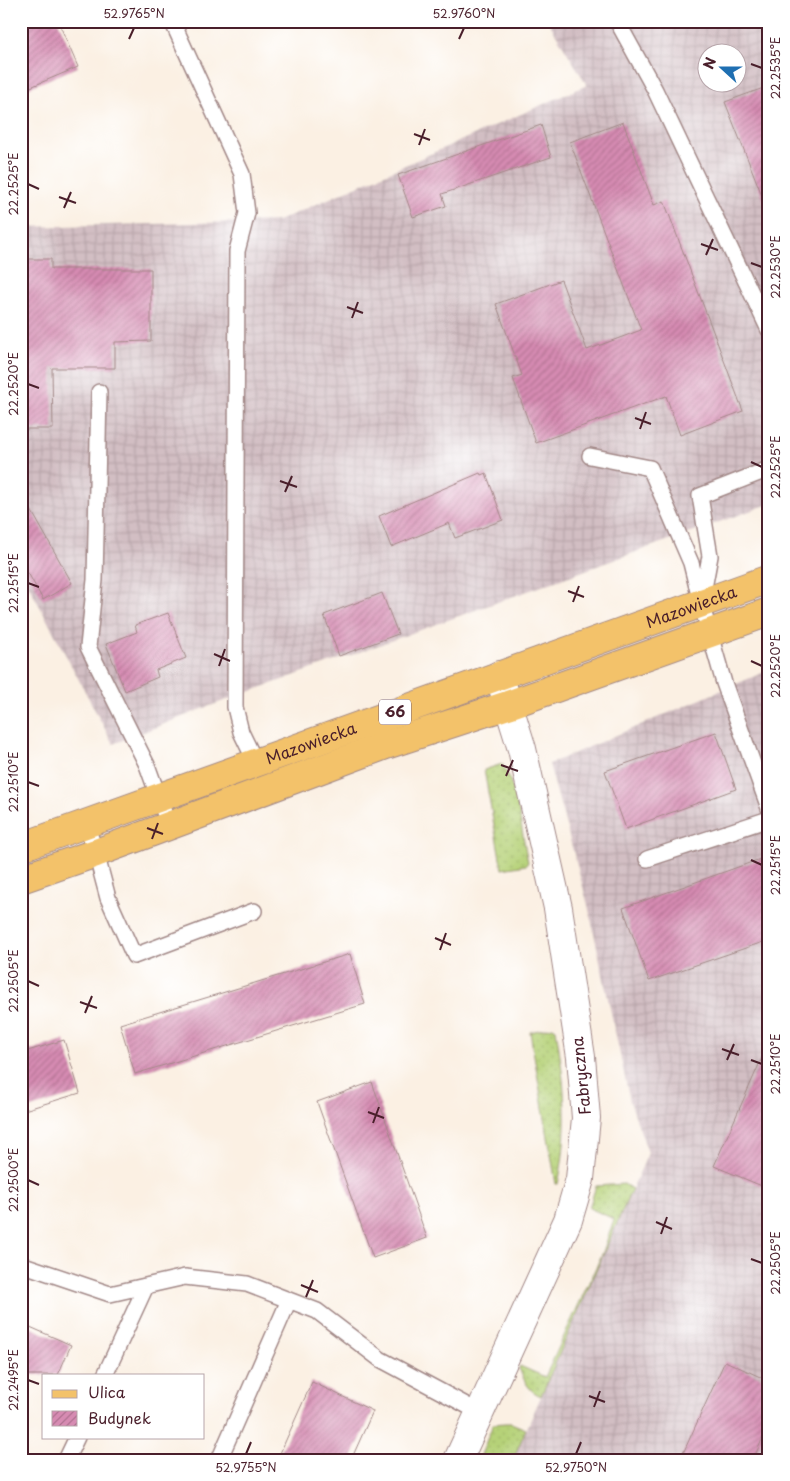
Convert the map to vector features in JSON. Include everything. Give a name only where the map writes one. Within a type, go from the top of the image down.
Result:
[{"type":"main road","name":"Mazowiecka","points":[[21,847],[769,579]]},
{"type":"main road","name":"Mazowiecka","points":[[21,879],[386,745],[508,705],[769,612]]},
{"type":"street","name":"Fabryczna","points":[[458,1460],[568,1220],[580,1179],[586,1118],[580,1057],[558,908],[522,750],[499,675]]},
{"type":"lane","points":[[172,21],[242,174],[247,213],[237,251],[235,708],[241,732],[256,763],[266,790]]},
{"type":"lane","points":[[617,21],[656,90],[769,330]]},
{"type":"lane","points":[[99,392],[95,580],[88,647],[147,765],[169,826]]},
{"type":"lane","points":[[590,456],[650,468],[691,563],[724,683],[769,808]]},
{"type":"lane","points":[[701,603],[710,556],[700,496],[769,469]]},
{"type":"lane","points":[[647,859],[769,820]]},
{"type":"lane","points":[[86,824],[108,898],[134,956],[254,912]]},
{"type":"lane","points":[[21,1264],[110,1294],[185,1277],[246,1284],[317,1311],[380,1359],[479,1412]]},
{"type":"lane","points":[[105,1374],[146,1286]]},
{"type":"lane","points":[[219,1460],[288,1300]]},
{"type":"lane","points":[[66,1460],[76,1438]]},
{"type":"shaded area","points":[[548,21],[769,21],[769,504],[210,706],[113,744],[21,571],[21,227],[278,221],[587,85]]},
{"type":"shaded area","points":[[769,670],[769,1460],[513,1460],[648,1153],[630,1101],[588,905],[549,764]]},
{"type":"green space","points":[[502,764],[516,799],[528,862],[526,865],[502,869],[484,770]]},
{"type":"green space","points":[[553,1027],[556,1029],[559,1049],[565,1107],[564,1144],[558,1184],[556,1184],[530,1032]]},
{"type":"green space","points":[[624,1184],[632,1189],[541,1396],[530,1388],[519,1368],[520,1366],[545,1377],[603,1252],[614,1219],[589,1208],[596,1186]]},
{"type":"green space","points":[[511,1423],[526,1429],[513,1460],[479,1460],[493,1424]]},
{"type":"building","points":[[21,21],[58,21],[78,67],[21,91]]},
{"type":"building","points":[[769,86],[769,207],[767,208],[725,102]]},
{"type":"building","points":[[623,122],[654,205],[664,201],[743,411],[680,435],[666,396],[536,443],[513,378],[522,375],[496,304],[561,280],[587,350],[641,330],[570,142]]},
{"type":"building","points":[[541,125],[551,157],[442,194],[446,206],[413,217],[398,175]]},
{"type":"building","points":[[21,259],[51,259],[51,269],[151,269],[151,341],[115,342],[115,368],[52,368],[53,429],[21,429]]},
{"type":"building","points":[[480,473],[481,475],[486,473],[503,520],[455,538],[449,523],[391,547],[379,516]]},
{"type":"building","points":[[21,492],[72,583],[43,600],[21,560]]},
{"type":"building","points":[[382,593],[398,634],[339,656],[324,615]]},
{"type":"building","points":[[168,613],[186,658],[156,670],[158,677],[125,691],[106,644],[137,632],[135,625]]},
{"type":"building","points":[[716,732],[736,789],[626,829],[605,771]]},
{"type":"building","points":[[769,856],[769,940],[649,981],[623,908]]},
{"type":"building","points":[[350,954],[365,1004],[135,1074],[120,1024]]},
{"type":"building","points":[[64,1040],[80,1093],[21,1111],[21,1053]]},
{"type":"building","points":[[769,1042],[769,1189],[714,1166]]},
{"type":"building","points":[[372,1082],[427,1238],[373,1258],[317,1102]]},
{"type":"building","points":[[21,1323],[71,1345],[58,1374],[21,1375]]},
{"type":"building","points":[[725,1361],[769,1381],[769,1424],[753,1460],[680,1460]]},
{"type":"building","points":[[312,1382],[373,1411],[351,1460],[277,1460]]}]
